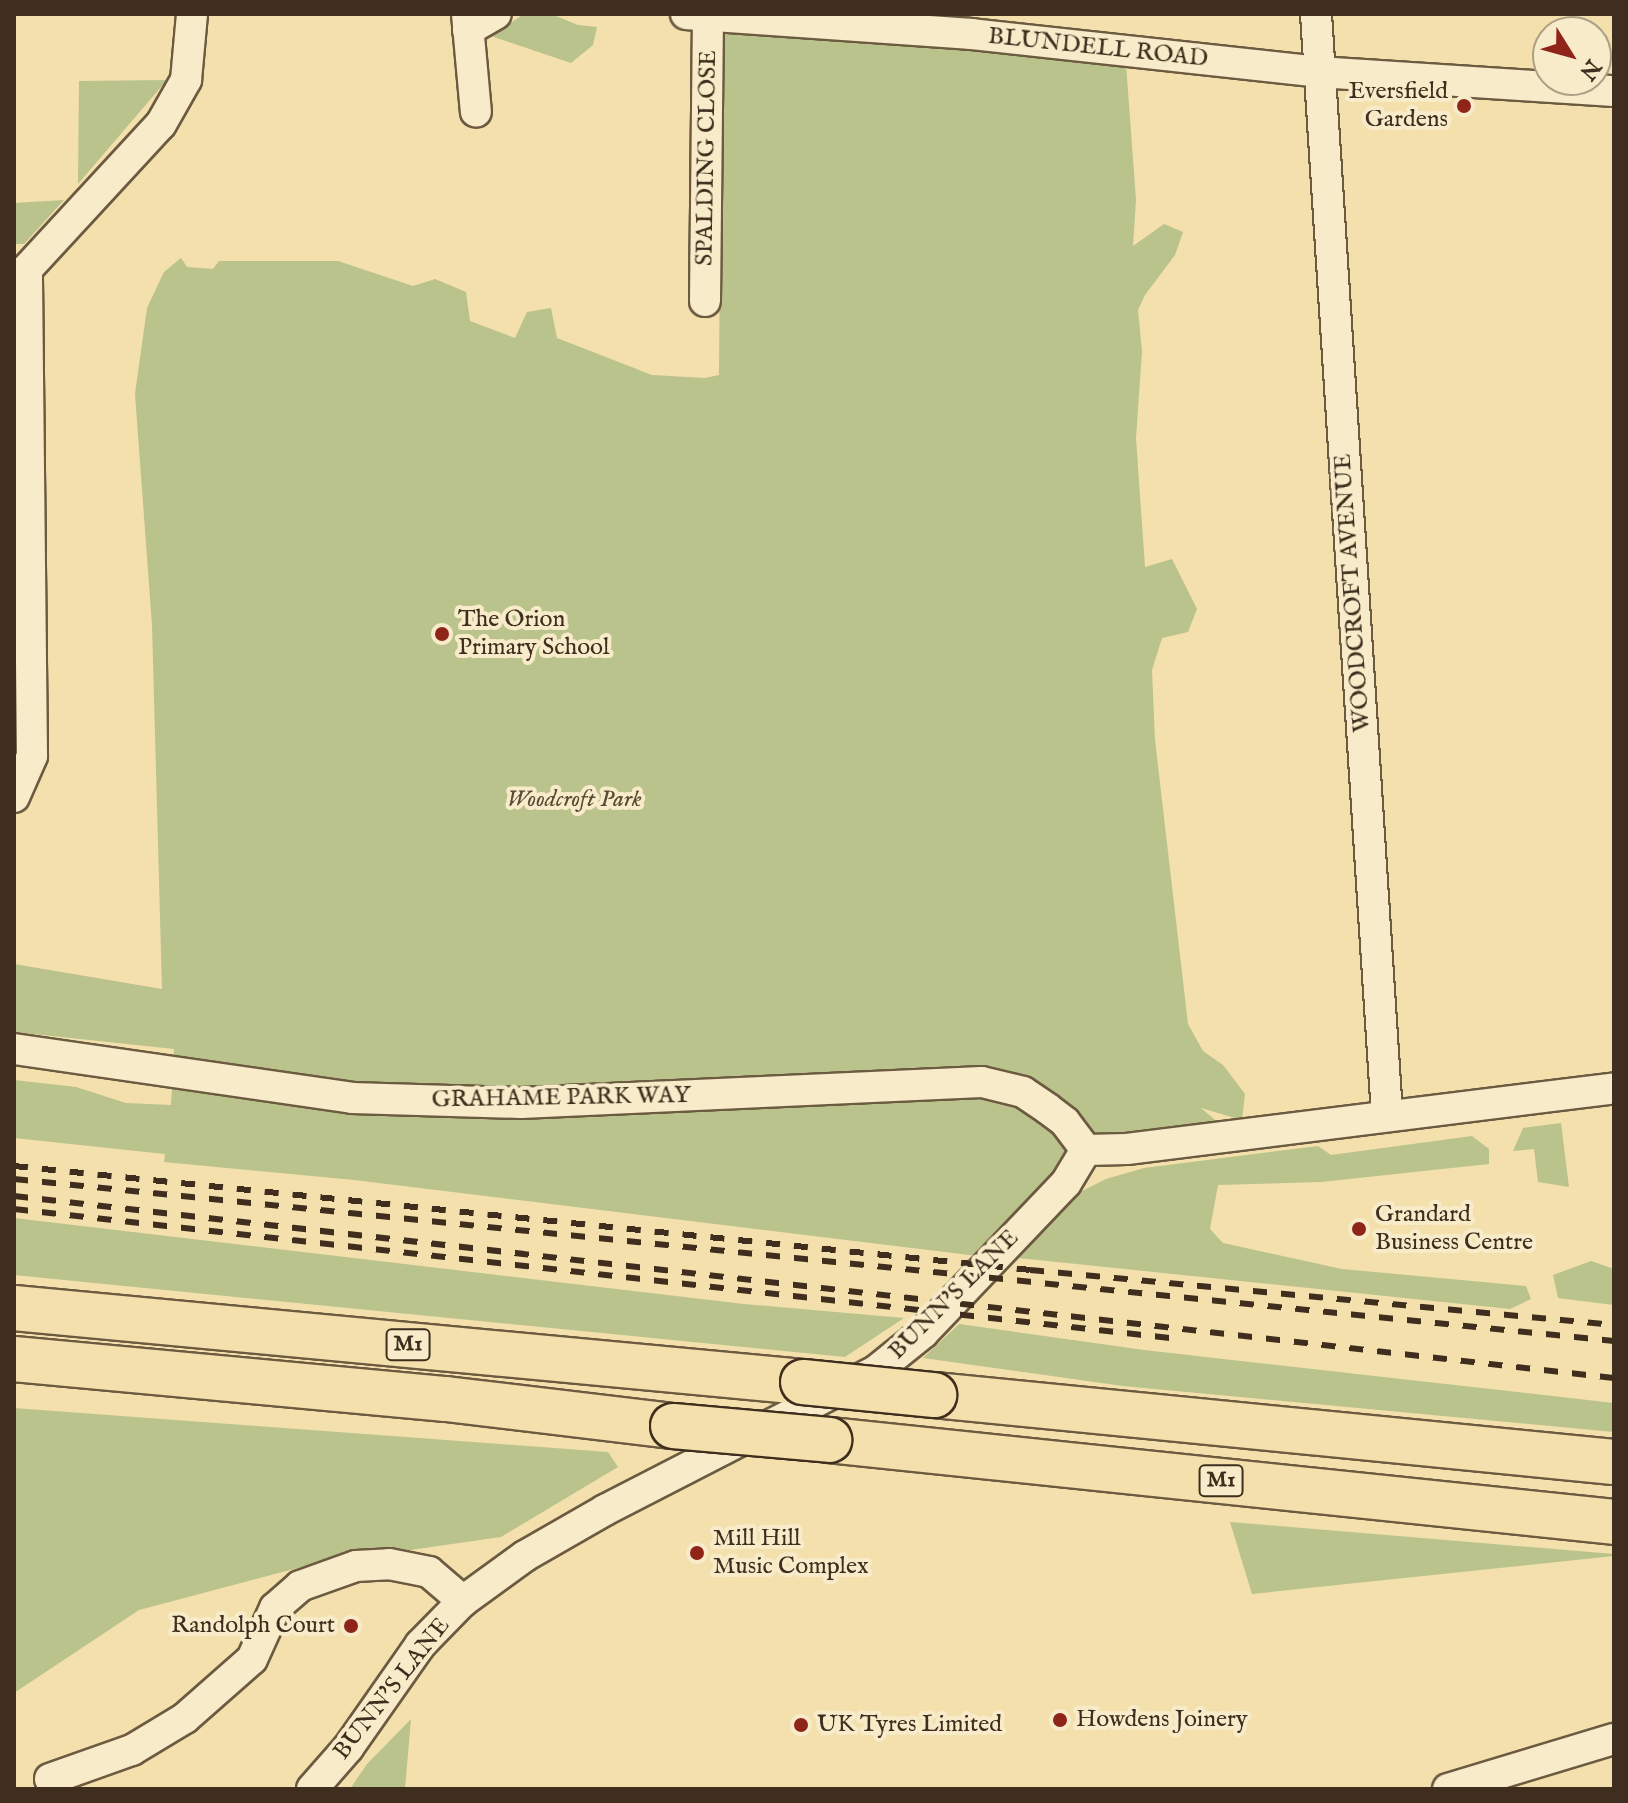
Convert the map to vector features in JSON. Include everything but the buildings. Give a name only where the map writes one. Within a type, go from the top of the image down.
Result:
[{"type":"highway","name":"M1","points":[[14,1308],[1614,1462]]},
{"type":"highway","name":"M1","points":[[14,1359],[446,1399],[673,1426],[1614,1522]]},
{"type":"street","points":[[14,797],[32,756],[21,589],[20,268],[161,124],[186,80],[192,14]]},
{"type":"street","points":[[476,112],[468,22],[496,14]]},
{"type":"street","name":"WOODCROFT AVENUE","points":[[1316,14],[1387,1114]]},
{"type":"street","name":"BLUNDELL ROAD","points":[[697,15],[970,24],[1318,72]]},
{"type":"street","name":"SPALDING CLOSE","points":[[697,15],[705,301]]},
{"type":"street","points":[[1318,72],[1614,91]]},
{"type":"street","name":"GRAHAME PARK WAY","points":[[14,1049],[352,1098],[521,1103],[982,1082],[1023,1092],[1065,1122],[1086,1150]]},
{"type":"street","points":[[1086,1150],[1127,1149],[1387,1114],[1614,1088]]},
{"type":"street","name":"BUNN'S LANE","points":[[312,1789],[348,1748],[420,1645],[463,1601],[525,1556],[605,1510],[877,1370],[923,1333],[1066,1183],[1086,1150]]},
{"type":"street","points":[[50,1779],[132,1750],[185,1718],[252,1659],[275,1608],[300,1586],[356,1566],[389,1564],[429,1572],[463,1601]]},
{"type":"street","points":[[1448,1789],[1614,1739]]},
{"type":"green space","points":[[524,14],[551,14],[578,25],[597,27],[593,45],[571,63],[491,36]]},
{"type":"green space","name":"Woodcroft Park","points":[[722,15],[1126,64],[1136,200],[1133,246],[1164,224],[1183,232],[1175,255],[1145,295],[1138,310],[1142,351],[1136,438],[1145,567],[1172,559],[1197,609],[1188,632],[1162,638],[1152,670],[1155,740],[1188,1024],[1203,1051],[1223,1065],[1245,1094],[1242,1120],[1201,1108],[1233,1135],[1086,1150],[986,1257],[354,1180],[164,1162],[165,1154],[14,1138],[14,1080],[76,1087],[126,1103],[171,1105],[174,1049],[14,1032],[14,964],[162,989],[152,625],[135,394],[147,308],[164,272],[181,258],[187,267],[213,269],[219,261],[338,261],[413,286],[435,279],[466,292],[470,321],[515,338],[527,312],[551,308],[557,338],[652,375],[705,378],[719,375]]},
{"type":"green space","points":[[167,80],[78,184],[79,81]]},
{"type":"green space","points":[[64,200],[24,244],[14,244],[14,203]]},
{"type":"green space","points":[[1561,1123],[1569,1187],[1538,1182],[1534,1149],[1513,1151],[1523,1128]]},
{"type":"green space","points":[[1472,1136],[1489,1149],[1489,1164],[1321,1182],[1218,1185],[1210,1229],[1223,1243],[1342,1269],[1526,1286],[1531,1299],[1510,1309],[1009,1257],[1074,1195],[1106,1179],[1144,1168],[1318,1146],[1331,1155]]},
{"type":"green space","points":[[14,1218],[744,1304],[904,1318],[845,1357],[14,1275]]},
{"type":"green space","points":[[1591,1261],[1614,1269],[1614,1305],[1558,1298],[1553,1275]]},
{"type":"green space","points":[[959,1324],[1144,1350],[1614,1403],[1614,1432],[1123,1386],[923,1358]]},
{"type":"green space","points":[[14,1408],[608,1452],[618,1467],[501,1537],[313,1564],[139,1610],[14,1693]]},
{"type":"green space","points":[[1230,1522],[1614,1554],[1614,1556],[1252,1594]]},
{"type":"green space","points":[[411,1719],[405,1789],[350,1789],[367,1764]]},
{"type":"railway","points":[[14,1166],[1030,1270],[1614,1325]]},
{"type":"railway","points":[[14,1179],[1614,1341]]},
{"type":"railway","points":[[14,1196],[1614,1378]]},
{"type":"railway","points":[[14,1209],[1179,1339]]},
{"type":"place","name":"Eversfield Gardens","points":[[1464,106]]},
{"type":"place","name":"The Orion Primary School","points":[[442,634]]},
{"type":"place","name":"Grandard Business Centre","points":[[1359,1229]]},
{"type":"place","name":"Mill Hill Music Complex","points":[[697,1553]]},
{"type":"place","name":"Randolph Court","points":[[351,1626]]},
{"type":"place","name":"Howdens Joinery","points":[[1060,1720]]},
{"type":"place","name":"UK Tyres Limited","points":[[801,1725]]}]
